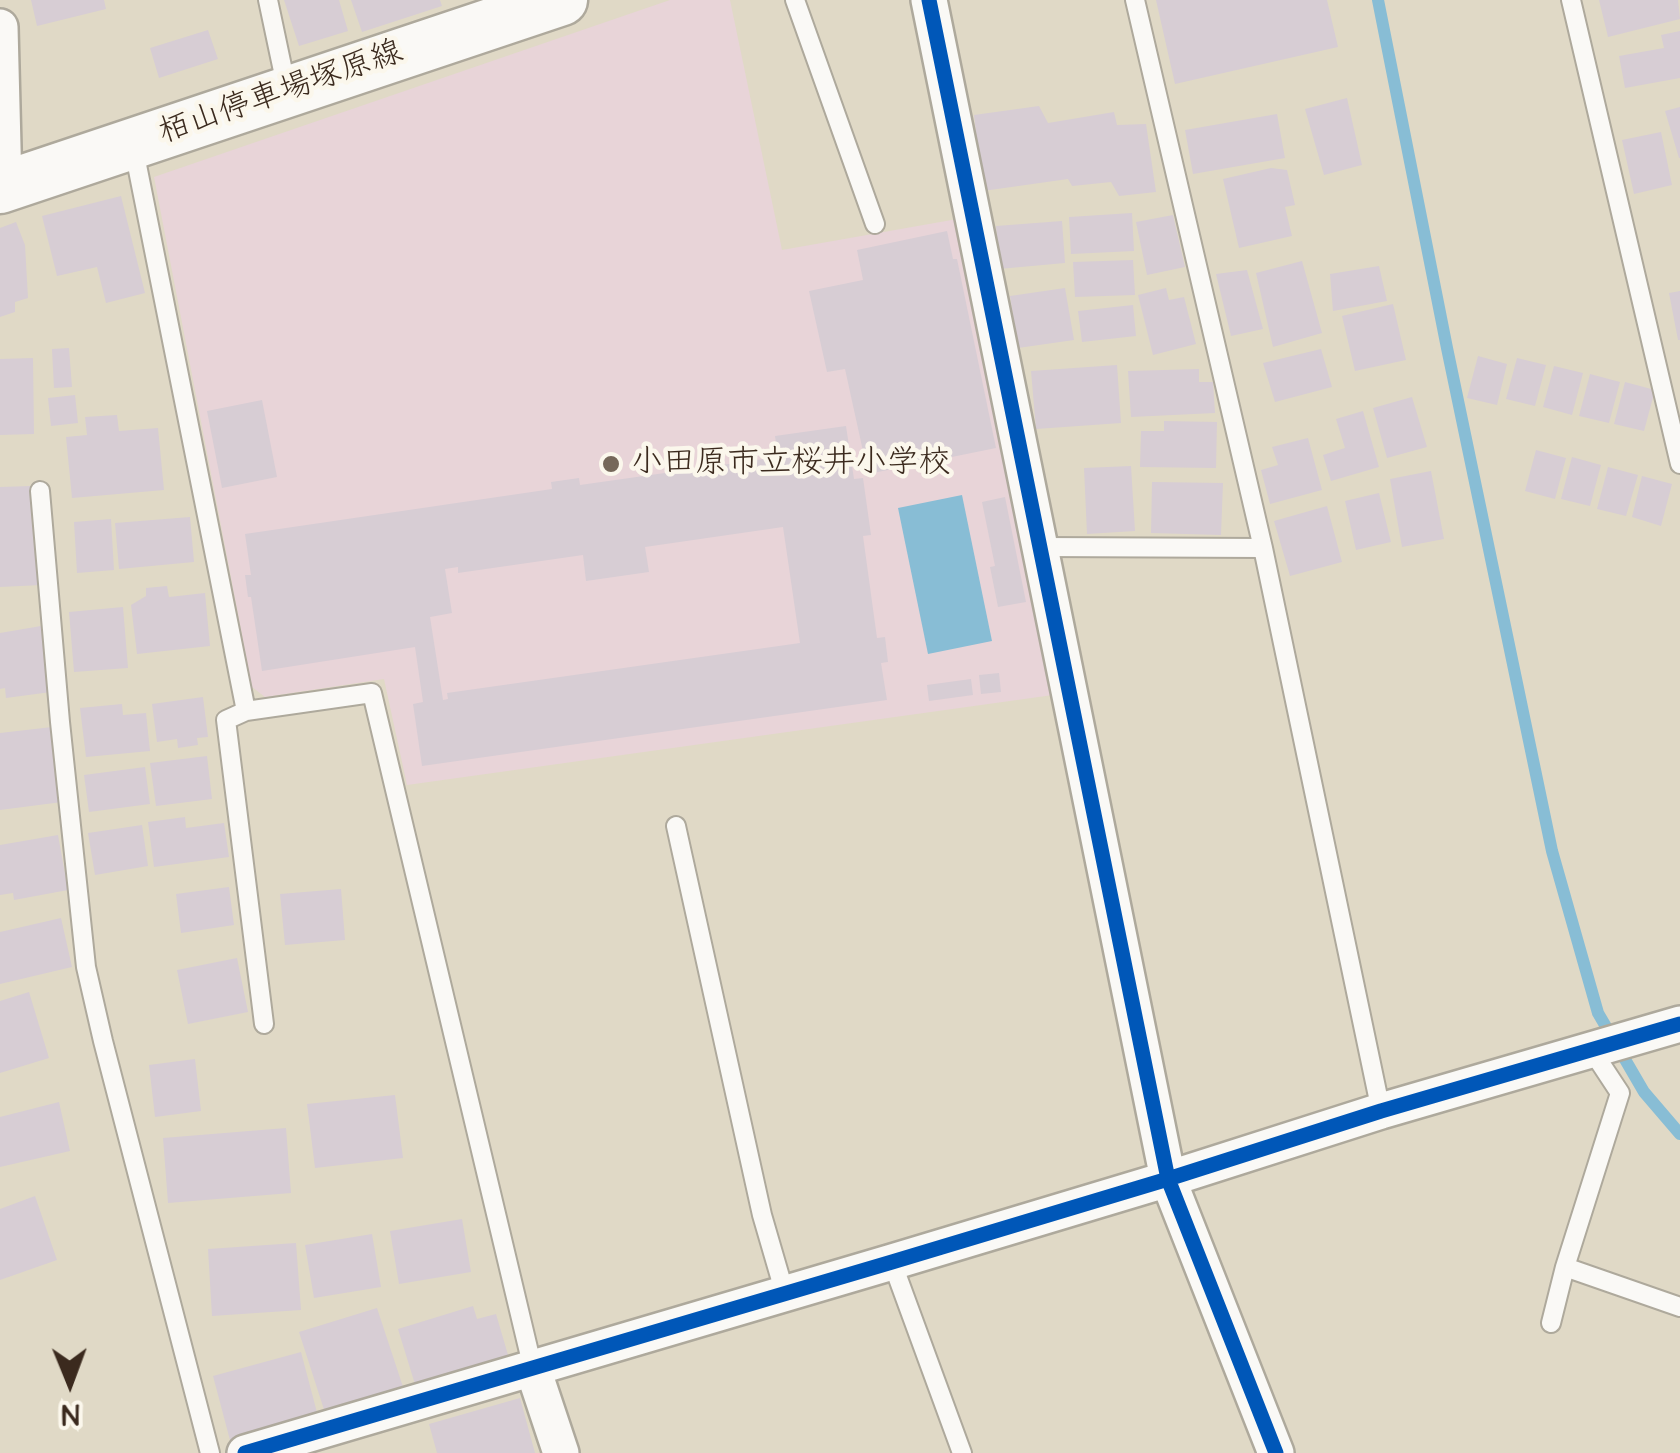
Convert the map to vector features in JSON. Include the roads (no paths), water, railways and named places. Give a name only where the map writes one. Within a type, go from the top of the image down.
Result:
[{"type":"main road","name":"栢山停車場塚原線","points":[[2,187],[562,0]]},
{"type":"street","points":[[929,0],[1168,1179],[1276,1453]]},
{"type":"street","points":[[0,26],[2,187]]},
{"type":"street","points":[[244,1453],[1680,1024]]},
{"type":"street","points":[[533,1368],[562,1453]]},
{"type":"lane","points":[[268,0],[287,91]]},
{"type":"lane","points":[[795,0],[875,224]]},
{"type":"lane","points":[[1135,0],[1263,548],[1381,1111]]},
{"type":"lane","points":[[1572,0],[1680,464]]},
{"type":"lane","points":[[132,144],[246,711]]},
{"type":"lane","points":[[40,491],[86,967],[210,1453]]},
{"type":"lane","points":[[1041,547],[1263,548]]},
{"type":"lane","points":[[264,1024],[226,720],[246,711],[372,692],[533,1368]]},
{"type":"lane","points":[[676,826],[762,1216],[784,1294]]},
{"type":"lane","points":[[1551,1323],[1620,1093],[1591,1049]]},
{"type":"lane","points":[[892,1262],[962,1453]]},
{"type":"lane","points":[[1565,1267],[1680,1307]]},
{"type":"water","points":[[962,495],[992,641],[928,654],[898,508]]},
{"type":"waterway","points":[[1378,0],[1552,851],[1598,1013],[1644,1092],[1680,1134]]},
{"type":"place","name":"小田原市立桜井小学校","points":[[611,464]]}]
